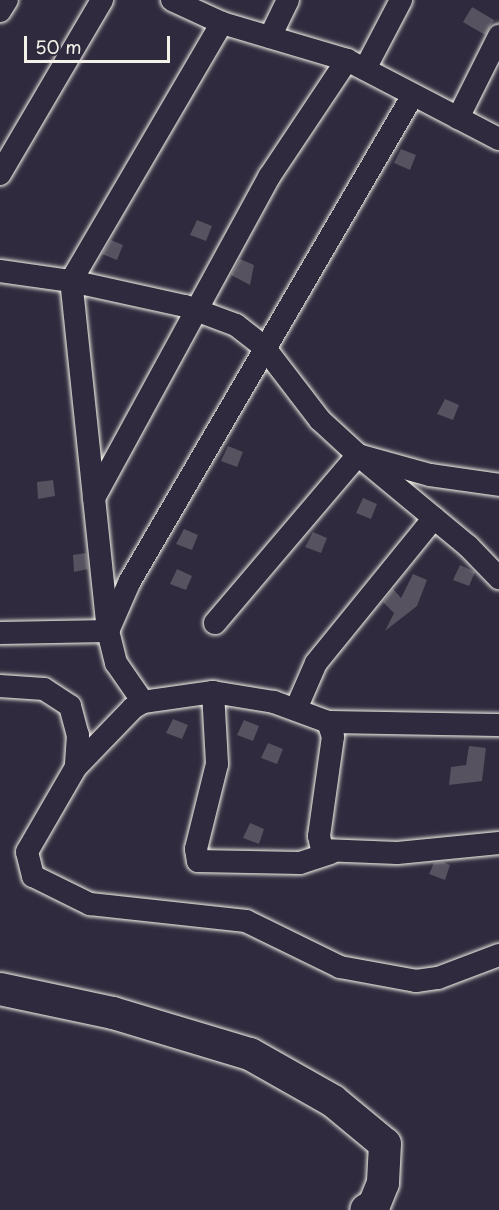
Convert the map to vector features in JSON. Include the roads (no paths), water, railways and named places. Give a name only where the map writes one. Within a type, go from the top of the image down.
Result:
[{"type":"main road","points":[[0,989],[112,1013],[250,1054],[333,1101],[385,1144],[383,1183],[374,1205],[366,1210]]},
{"type":"street","points":[[0,11],[7,0]]},
{"type":"street","points":[[0,174],[102,0]]},
{"type":"street","points":[[270,37],[288,0]]},
{"type":"street","points":[[94,498],[269,177],[356,65],[401,0]]},
{"type":"street","points":[[178,1],[222,23],[356,65],[499,139]]},
{"type":"street","points":[[143,702],[116,663],[108,631],[71,280],[222,23]]},
{"type":"street","points":[[458,118],[499,36]]},
{"type":"street","points":[[108,631],[130,581],[413,94]]},
{"type":"street","points":[[0,272],[71,280],[196,312],[236,325],[264,347],[320,420],[434,518],[499,578]]},
{"type":"street","points":[[358,455],[430,476],[499,485]]},
{"type":"street","points":[[215,623],[358,455]]},
{"type":"street","points":[[296,709],[316,663],[434,518]]},
{"type":"street","points":[[0,633],[108,631]]},
{"type":"street","points":[[0,686],[44,689],[70,706],[78,735],[76,767]]},
{"type":"street","points":[[213,692],[217,764],[196,849],[198,861],[300,863],[330,854],[499,843]]},
{"type":"street","points":[[499,725],[328,722],[296,709],[213,692],[143,702],[76,767],[27,852],[33,876],[51,887],[90,904],[246,921],[340,968],[416,981],[499,955]]},
{"type":"street","points":[[328,722],[333,737],[319,836],[322,850],[330,854]]}]
